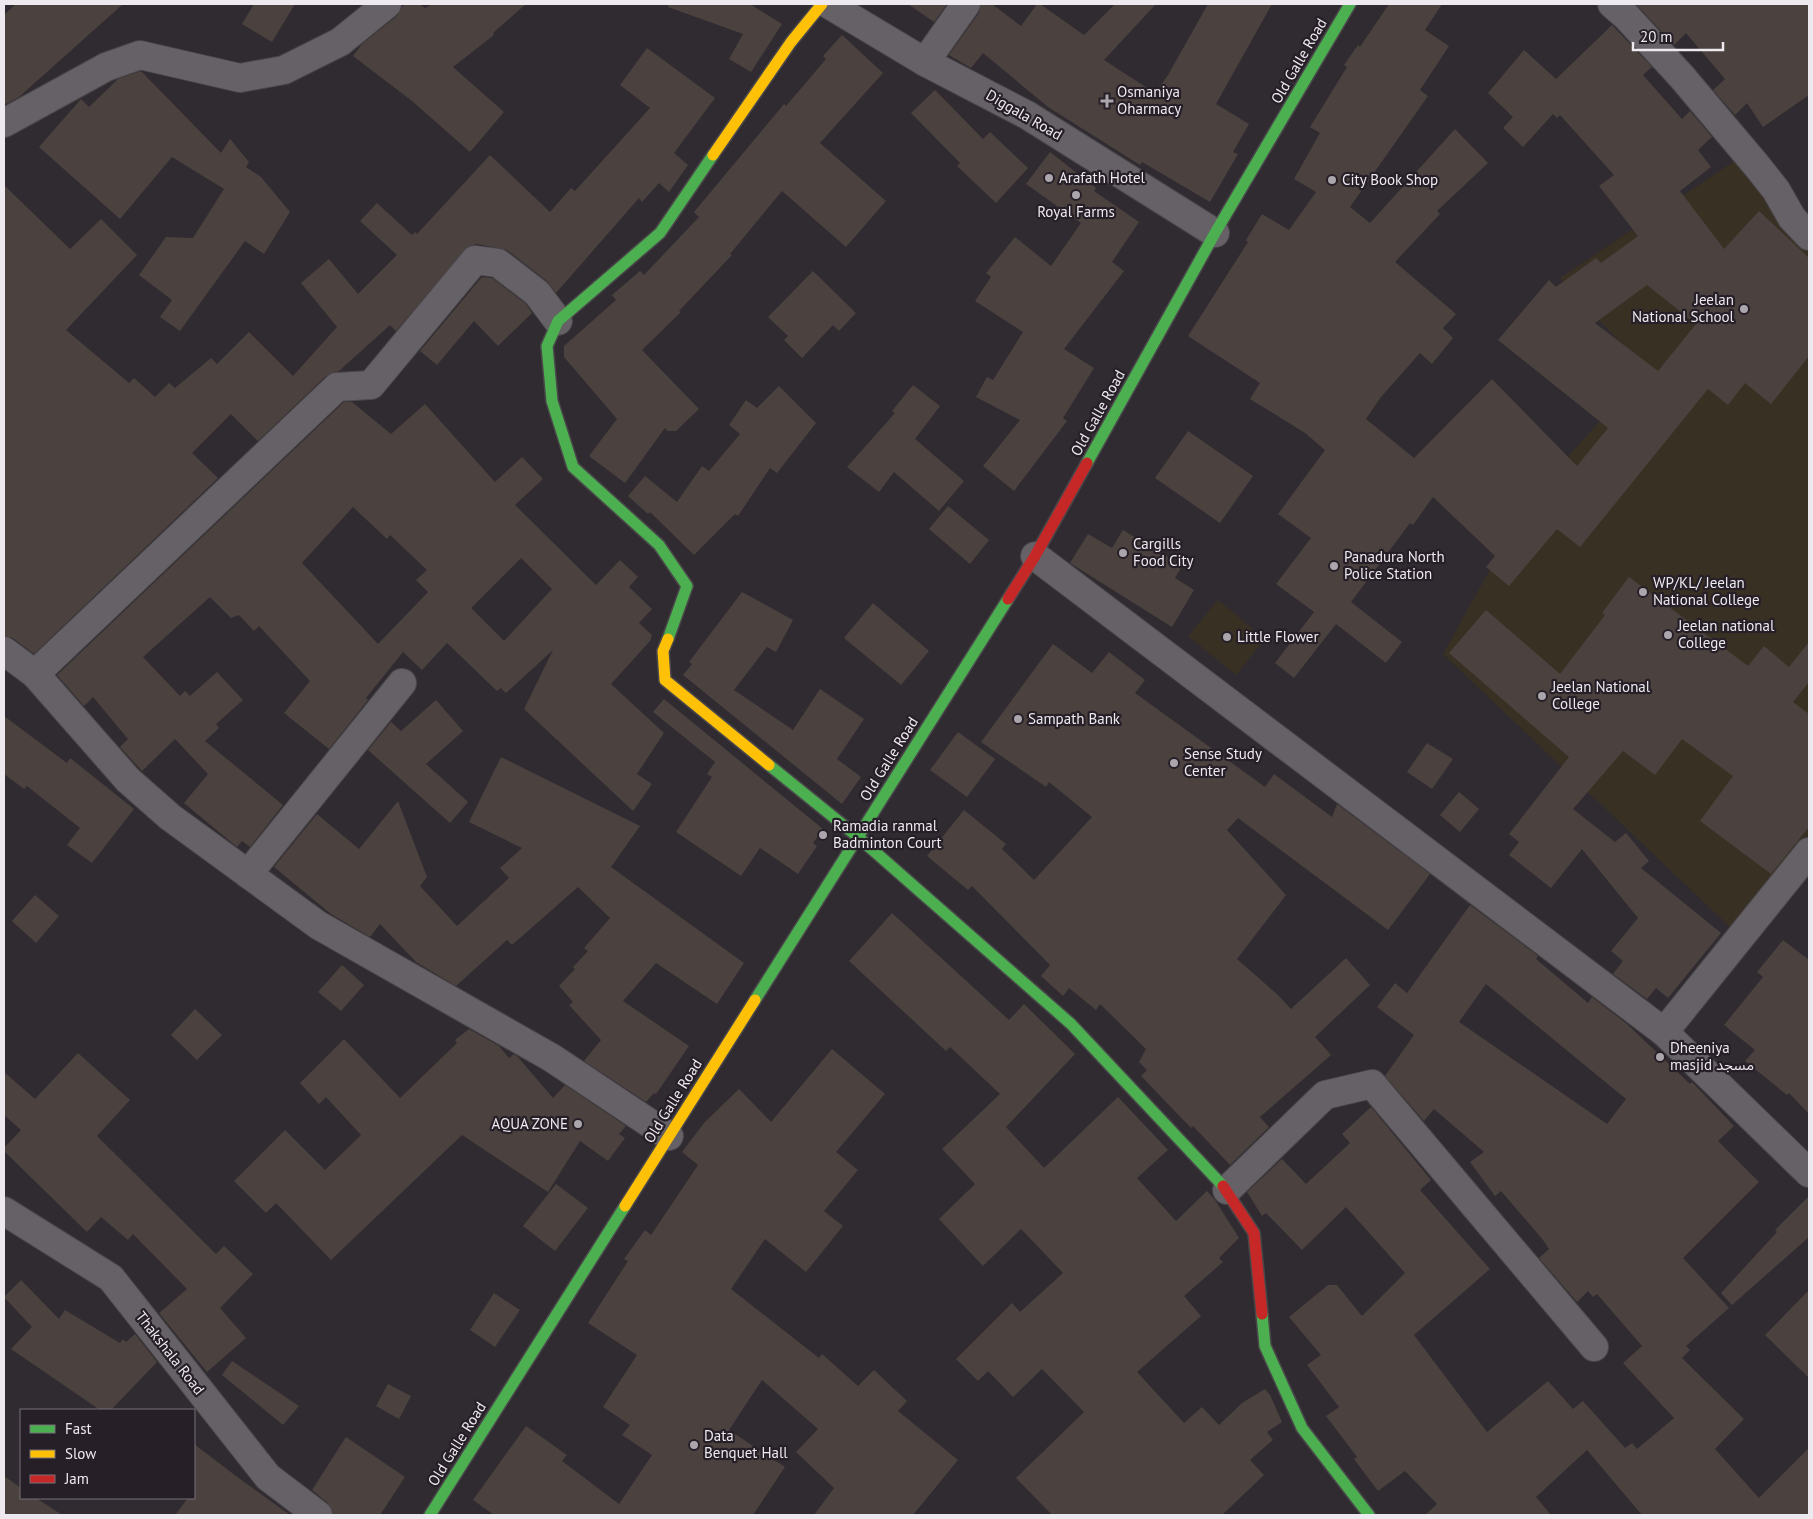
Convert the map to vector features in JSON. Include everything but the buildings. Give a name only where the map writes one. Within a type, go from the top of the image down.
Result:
[{"type":"main road","points":[[822,4],[791,42],[660,233],[558,321],[547,346],[552,400],[573,467],[659,545],[687,586],[663,651],[666,680],[858,837],[1071,1024],[1227,1190],[1254,1233],[1265,1346],[1302,1428],[1369,1515]]},
{"type":"main road","name":"Old Galle Road","points":[[430,1515],[1035,556],[1216,233],[1350,4]]},
{"type":"street","points":[[4,123],[106,66],[140,55],[240,78],[284,70],[340,42],[387,4]]},
{"type":"street","name":"Diggala Road","points":[[828,4],[925,62],[1027,115],[1216,233]]},
{"type":"street","points":[[925,62],[966,4]]},
{"type":"street","points":[[1612,4],[1626,16],[1682,77],[1757,166],[1776,190],[1792,218],[1809,236]]},
{"type":"street","points":[[35,674],[337,387],[371,386],[475,260],[498,263],[537,293],[558,321]]},
{"type":"street","points":[[1035,556],[1664,1032],[1809,1173]]},
{"type":"street","points":[[4,651],[35,674],[128,780],[170,817],[248,874],[318,925],[552,1058],[669,1136]]},
{"type":"street","points":[[248,874],[402,683]]},
{"type":"street","points":[[1664,1032],[1809,852]]},
{"type":"street","points":[[1227,1190],[1325,1095],[1372,1084],[1594,1347]]},
{"type":"street","name":"Thakshala Road","points":[[4,1211],[111,1278],[268,1477],[318,1515]]},
{"type":"shaded area","name":"WP/KL/ Jeelan National College","points":[[1736,160],[1787,227],[1809,248],[1809,833],[1731,928],[1443,654],[1512,530],[1549,478],[1600,421],[1645,362],[1619,341],[1560,278]]},
{"type":"shaded area","name":"Little Flower","points":[[1218,600],[1265,639],[1236,675],[1188,636]]},
{"type":"traffic: fast","points":[[1087,463],[1215,233],[1350,4]]},
{"type":"traffic: fast","points":[[668,639],[687,586],[659,545],[573,467],[552,401],[547,346],[558,321],[660,233],[713,155]]},
{"type":"traffic: fast","points":[[755,1000],[1008,599]]},
{"type":"traffic: fast","points":[[769,765],[858,837],[1071,1024],[1223,1186]]},
{"type":"traffic: fast","points":[[430,1515],[625,1206]]},
{"type":"traffic: fast","points":[[1262,1314],[1265,1346],[1302,1428],[1369,1515]]},
{"type":"traffic: slow","points":[[713,155],[791,42],[822,4]]},
{"type":"traffic: slow","points":[[668,639],[663,651],[665,680],[769,765]]},
{"type":"traffic: slow","points":[[625,1206],[755,1000]]},
{"type":"traffic: jam","points":[[1008,599],[1035,556],[1087,463]]},
{"type":"traffic: jam","points":[[1223,1186],[1254,1233],[1262,1314]]},
{"type":"place","name":"Osmaniya Oharmacy","points":[[1107,101]]},
{"type":"place","name":"Arafath Hotel","points":[[1049,178]]},
{"type":"place","name":"City Book Shop","points":[[1332,180]]},
{"type":"place","name":"Royal Farms","points":[[1076,195]]},
{"type":"place","name":"Jeelan National School","points":[[1744,309]]},
{"type":"place","name":"Cargills Food City","points":[[1123,553]]},
{"type":"place","name":"Panadura North Police Station","points":[[1334,566]]},
{"type":"place","name":"WP/KL/ Jeelan National College","points":[[1643,592]]},
{"type":"place","name":"Jeelan national College","points":[[1668,635]]},
{"type":"place","name":"Little Flower","points":[[1227,637]]},
{"type":"place","name":"Jeelan National College","points":[[1542,696]]},
{"type":"place","name":"Sampath Bank","points":[[1018,719]]},
{"type":"place","name":"Sense Study Center","points":[[1174,763]]},
{"type":"place","name":"Ramadia ranmal Badminton Court","points":[[823,835]]},
{"type":"place","name":"Dheeniya masjid مسجد","points":[[1660,1057]]},
{"type":"place","name":"AQUA ZONE","points":[[578,1124]]},
{"type":"place","name":"Data Benquet Hall","points":[[694,1445]]}]
